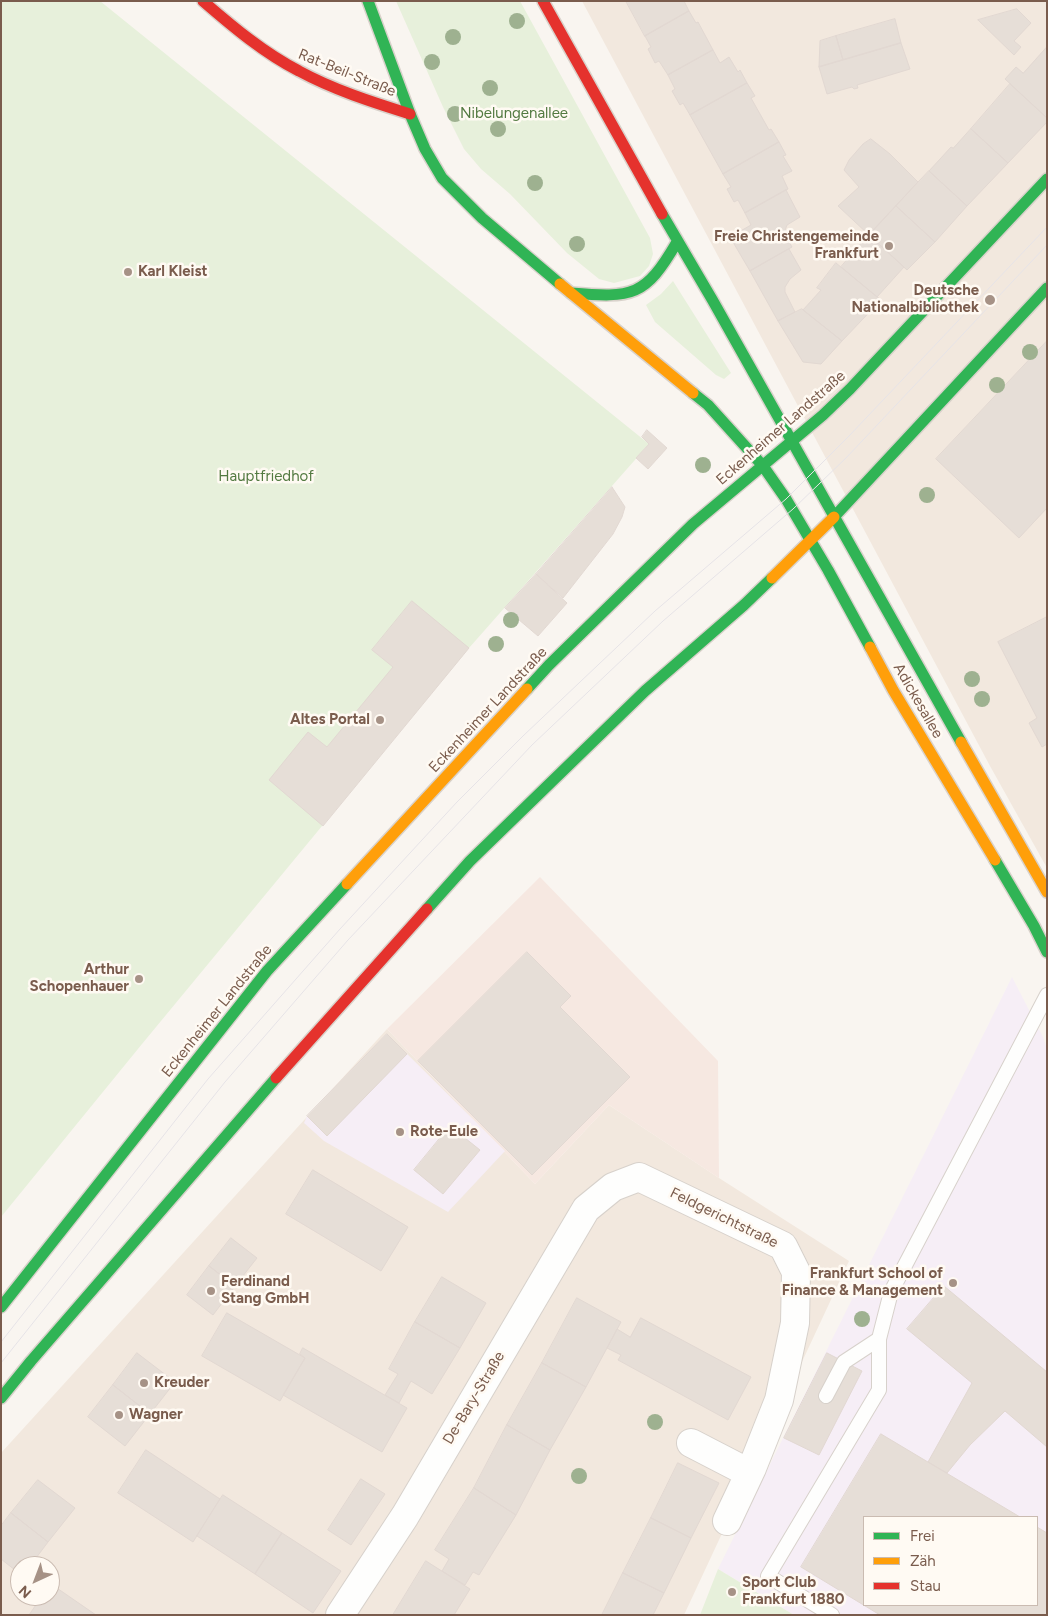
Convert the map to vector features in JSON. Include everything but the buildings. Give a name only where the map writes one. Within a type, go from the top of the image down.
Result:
[{"type":"main road","name":"Rat-Beil-Straße","points":[[203,1],[257,44],[292,68],[313,79],[410,114]]},
{"type":"main road","points":[[368,1],[410,114],[425,149],[442,178],[482,218],[708,405],[763,466]]},
{"type":"main road","points":[[543,1],[677,242],[713,301],[792,441]]},
{"type":"main road","name":"Eckenheimer Landstraße","points":[[1,1307],[267,971],[549,665],[674,542],[823,415],[850,389],[1047,179]]},
{"type":"main road","points":[[571,293],[607,296],[625,295],[641,289],[662,269],[677,242]]},
{"type":"main road","points":[[1,1398],[247,1111],[470,861],[645,691],[744,605],[811,540],[1047,288]]},
{"type":"main road","name":"Adickesallee","points":[[792,441],[929,689],[1047,892]]},
{"type":"main road","name":"Adickesallee","points":[[763,466],[811,540],[893,690],[1034,926],[1047,952]]},
{"type":"street","name":"Feldgerichtstraße","points":[[613,1188],[638,1177],[783,1246],[796,1272],[795,1323],[778,1400],[749,1473],[727,1521]]},
{"type":"street","name":"De-Bary-Straße","points":[[340,1615],[405,1516],[586,1209],[613,1188]]},
{"type":"street","points":[[691,1443],[749,1473]]},
{"type":"lane","points":[[832,1615],[768,1576],[879,1390],[879,1339],[891,1292],[1047,995]]},
{"type":"lane","points":[[826,1396],[844,1362],[879,1339]]},
{"type":"shaded area","points":[[582,1],[1047,1],[1047,868],[990,766]]},
{"type":"shaded area","points":[[540,877],[718,1061],[719,1178],[609,1105],[535,1184],[387,1029]]},
{"type":"shaded area","name":"Frankfurt School of Finance & Management","points":[[1012,977],[1043,1037],[1047,1049],[1047,1615],[794,1615],[718,1569]]},
{"type":"shaded area","points":[[387,1029],[535,1184],[609,1105],[849,1261],[684,1615],[1,1615],[1,1453]]},
{"type":"shaded area","name":"Rote-Eule","points":[[387,1034],[505,1151],[448,1212],[324,1141],[304,1123],[307,1116]]},
{"type":"green space","name":"Hauptfriedhof","points":[[1,1],[100,1],[649,444],[469,648],[1,1217]]},
{"type":"green space","name":"Nibelungenallee","points":[[396,1],[520,1],[650,238],[653,254],[649,266],[640,276],[614,283],[599,279],[567,253],[510,194],[481,169],[464,149],[443,107]]},
{"type":"green space","points":[[673,281],[731,373],[724,379],[716,375],[655,322],[646,305],[661,294]]},
{"type":"green space","name":"Sport Club Frankfurt 1880","points":[[718,1569],[794,1615],[700,1615]]},
{"type":"tram line","points":[[1,1342],[208,1079],[340,929],[457,802],[523,736],[655,611],[786,499],[849,436],[1047,227]]},
{"type":"tram line","points":[[1,1363],[225,1082],[348,940],[532,745],[663,621],[793,509],[846,458],[1047,245]]},
{"type":"traffic: fast","points":[[368,1],[410,114],[425,149],[442,178],[482,218],[560,284]]},
{"type":"traffic: fast","points":[[792,441],[850,389],[1047,179]]},
{"type":"traffic: fast","points":[[662,214],[713,301],[961,742]]},
{"type":"traffic: fast","points":[[571,293],[609,295],[623,294],[635,290],[646,284],[656,274],[677,242]]},
{"type":"traffic: fast","points":[[834,517],[1047,288]]},
{"type":"traffic: fast","points":[[693,393],[708,405],[763,466],[786,499],[870,647]]},
{"type":"traffic: fast","points":[[527,689],[549,665],[693,524],[792,441]]},
{"type":"traffic: fast","points":[[427,909],[470,861],[645,691],[744,605],[772,578]]},
{"type":"traffic: fast","points":[[995,860],[1047,952]]},
{"type":"traffic: fast","points":[[1,1307],[267,971],[347,884]]},
{"type":"traffic: fast","points":[[1,1398],[276,1078]]},
{"type":"traffic: slow","points":[[560,284],[693,393]]},
{"type":"traffic: slow","points":[[772,578],[834,517]]},
{"type":"traffic: slow","points":[[870,647],[893,690],[995,860]]},
{"type":"traffic: slow","points":[[347,884],[527,689]]},
{"type":"traffic: slow","points":[[961,742],[1047,892]]},
{"type":"traffic: jam","points":[[203,1],[237,30],[286,64],[339,90],[410,114]]},
{"type":"traffic: jam","points":[[543,1],[662,214]]},
{"type":"traffic: jam","points":[[276,1078],[427,909]]},
{"type":"place","name":"Freie Christengemeinde Frankfurt","points":[[889,246]]},
{"type":"place","name":"Karl Kleist","points":[[128,272]]},
{"type":"place","name":"Deutsche Nationalbibliothek","points":[[990,300]]},
{"type":"place","name":"Altes Portal","points":[[380,720]]},
{"type":"place","name":"Arthur Schopenhauer","points":[[139,979]]},
{"type":"place","name":"Rote-Eule","points":[[400,1132]]},
{"type":"place","name":"Frankfurt School of Finance & Management","points":[[953,1283]]},
{"type":"place","name":"Ferdinand Stang GmbH","points":[[211,1291]]},
{"type":"place","name":"Kreuder","points":[[144,1383]]},
{"type":"place","name":"Wagner","points":[[119,1415]]},
{"type":"place","name":"Sport Club Frankfurt 1880","points":[[732,1592]]}]
